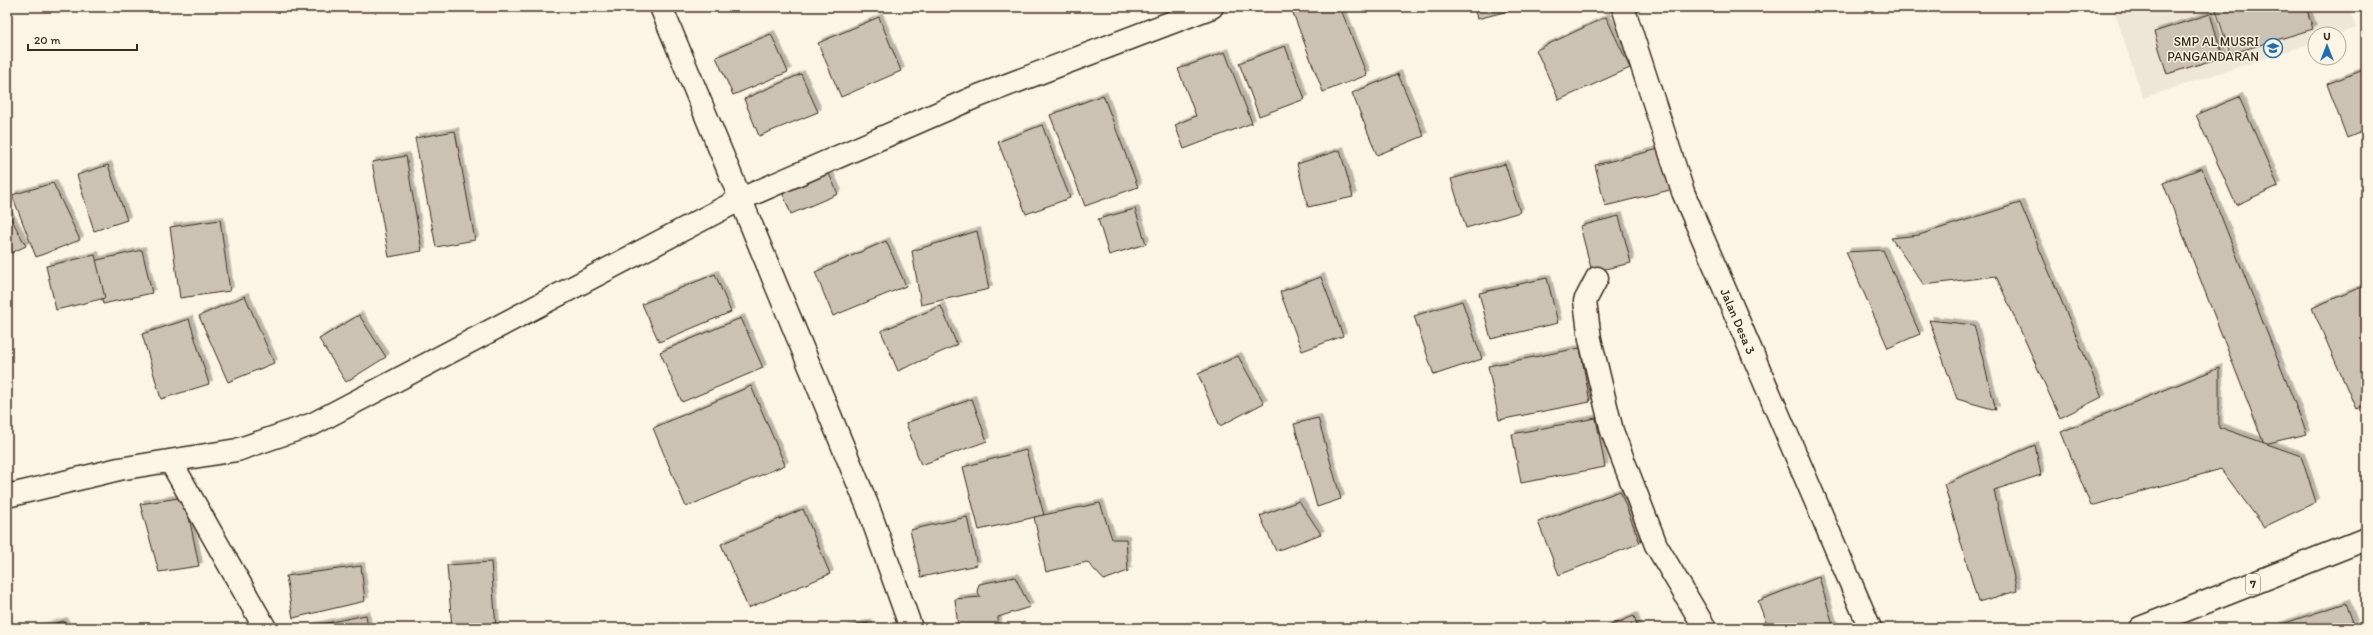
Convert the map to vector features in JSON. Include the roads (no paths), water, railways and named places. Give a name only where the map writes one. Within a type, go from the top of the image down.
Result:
[{"type":"main road","points":[[661,7],[868,507],[912,628]]},
{"type":"main road","points":[[7,496],[119,469],[171,462],[237,450],[313,424],[741,199],[972,98],[1212,7]]},
{"type":"main road","name":"Jalan Desa 3","points":[[1623,7],[1683,192],[1870,628]]},
{"type":"main road","points":[[1597,278],[1585,301],[1590,339],[1612,431],[1656,545],[1705,628]]},
{"type":"main road","points":[[171,462],[264,628]]},
{"type":"main road","name":"7","points":[[2140,628],[2366,539]]},
{"type":"place","name":"SMP AL MUSRI PANGANDARAN","points":[[2273,48]]}]
